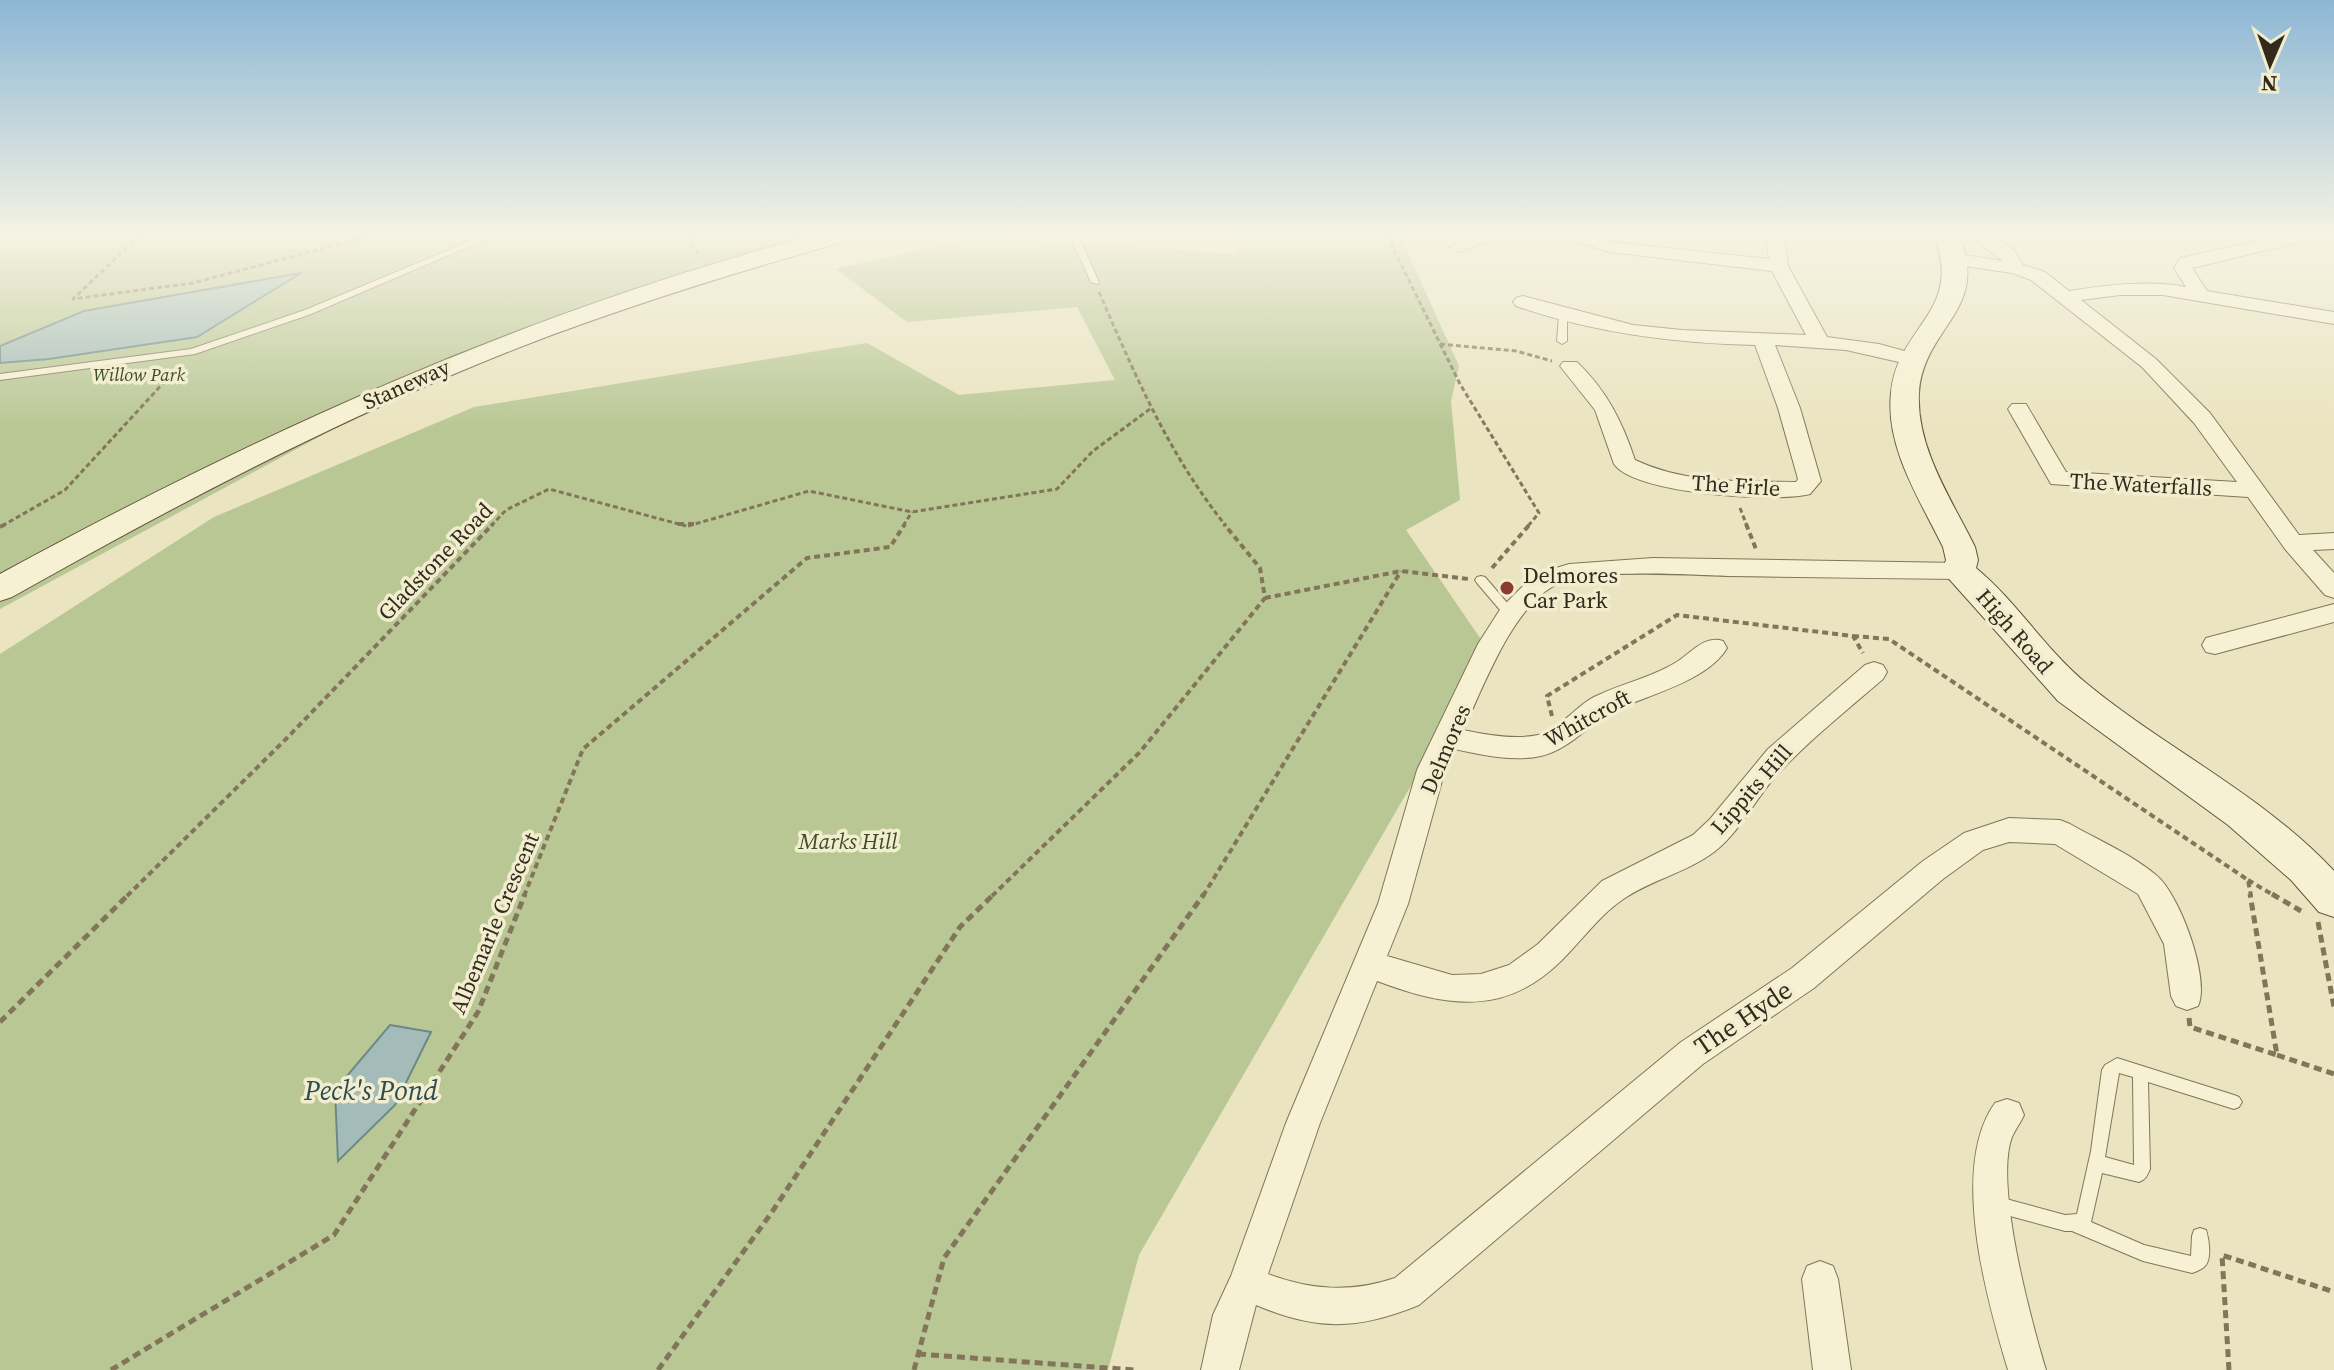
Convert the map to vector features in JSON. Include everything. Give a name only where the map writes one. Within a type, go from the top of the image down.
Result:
[{"type":"street","name":"Staneway","points":[[0,589],[146,508],[369,400],[538,329],[624,300]]},
{"type":"street","points":[[1797,300],[1819,340]]},
{"type":"street","name":"High Road","points":[[1950,300],[1912,359],[1905,389],[1909,432],[1959,547],[1962,560],[1959,571],[1982,591],[2035,657],[2071,692],[2115,726],[2252,819],[2294,854],[2334,899]]},
{"type":"street","name":"High Road","points":[[2070,300],[2167,379],[2202,418],[2293,543],[2334,589]]},
{"type":"street","points":[[2233,300],[2334,318]]},
{"type":"street","points":[[1523,302],[1563,316],[1648,333],[1819,340],[1871,346],[1912,359]]},
{"type":"street","name":"The Firle","points":[[1570,366],[1601,398],[1611,417],[1625,464],[1644,475],[1732,488],[1802,489],[1810,481],[1789,408],[1762,338]]},
{"type":"street","name":"The Waterfalls","points":[[2019,409],[2059,479],[2256,490]]},
{"type":"street","points":[[2293,543],[2334,541]]},
{"type":"street","name":"Delmores","points":[[1220,1370],[1232,1315],[1247,1283],[1303,1123],[1393,904],[1431,770],[1491,644],[1510,614],[1543,581],[1569,572],[1653,566],[1959,571]]},
{"type":"street","points":[[2215,645],[2334,613]]},
{"type":"street","name":"Whitcroft","points":[[1449,737],[1486,746],[1538,746],[1558,738],[1602,705],[1683,671],[1714,648]]},
{"type":"street","name":"Lippits Hill","points":[[1370,964],[1427,985],[1460,991],[1486,987],[1546,958],[1603,898],[1628,881],[1683,857],[1705,843],[1731,817],[1746,793],[1791,742],[1874,672]]},
{"type":"street","name":"The Hyde","points":[[1247,1283],[1289,1302],[1331,1310],[1375,1305],[1406,1292],[1692,1053],[1803,978],[1933,870],[1974,841],[2009,830],[2060,832],[2148,885],[2179,942],[2187,996]]},
{"type":"street","points":[[2007,1115],[1995,1133],[1991,1203],[2016,1336],[2027,1370]]},
{"type":"street","points":[[1820,1279],[1832,1370]]},
{"type":"lane","points":[[0,377],[192,352],[337,300]]},
{"type":"lane","points":[[1562,341],[1563,316]]},
{"type":"lane","points":[[1481,580],[1510,614]]},
{"type":"lane","points":[[2076,1224],[2083,1222],[2086,1216],[2110,1070],[2117,1065],[2234,1102]]},
{"type":"lane","points":[[2096,1163],[2132,1175],[2139,1174],[2142,1169],[2140,1072]]},
{"type":"lane","points":[[1991,1203],[2076,1224],[2133,1249],[2192,1265],[2200,1260],[2202,1253],[2200,1236]]},
{"type":"path","points":[[1103,300],[1150,409],[1193,485],[1260,568],[1265,598]]},
{"type":"path","points":[[658,1370],[772,1212],[960,927],[1140,752],[1265,598],[1401,571],[1481,580],[1539,513],[1460,384],[1418,300]]},
{"type":"path","points":[[1440,344],[1516,351],[1570,366]]},
{"type":"path","points":[[0,527],[65,490],[192,352]]},
{"type":"path","name":"Gladstone Road","points":[[0,1022],[286,739],[506,510],[549,489],[687,526],[809,491],[912,512],[1057,489],[1093,451],[1150,409]]},
{"type":"path","points":[[1732,488],[1764,568]]},
{"type":"path","name":"Albemarle Crescent","points":[[111,1370],[334,1235],[478,1012],[583,749],[807,558],[890,547],[912,512]]},
{"type":"path","points":[[914,1370],[944,1258],[1221,871],[1401,571]]},
{"type":"path","points":[[2248,880],[2318,921],[2334,1007]]},
{"type":"path","points":[[2277,1055],[2334,1074]]},
{"type":"path","points":[[2229,1370],[2222,1255],[2334,1292]]},
{"type":"path","points":[[918,1354],[1135,1370]]},
{"type":"green space","name":"Willow Park","points":[[0,300],[635,300],[465,358],[0,609]]},
{"type":"green space","name":"Marks Hill","points":[[877,300],[1429,300],[1459,366],[1451,401],[1460,500],[1406,530],[1489,651],[1139,1255],[1108,1370],[0,1370],[0,654],[214,517],[474,407],[867,343],[959,395],[1115,380],[1077,307],[907,322]]},
{"type":"water","points":[[147,300],[257,300],[197,337],[49,359],[0,363],[0,346],[84,311]]},
{"type":"water","name":"Peck's Pond","points":[[390,1025],[431,1032],[395,1105],[338,1161],[335,1090]]},
{"type":"place","name":"Delmores Car Park","points":[[1507,588]]}]
